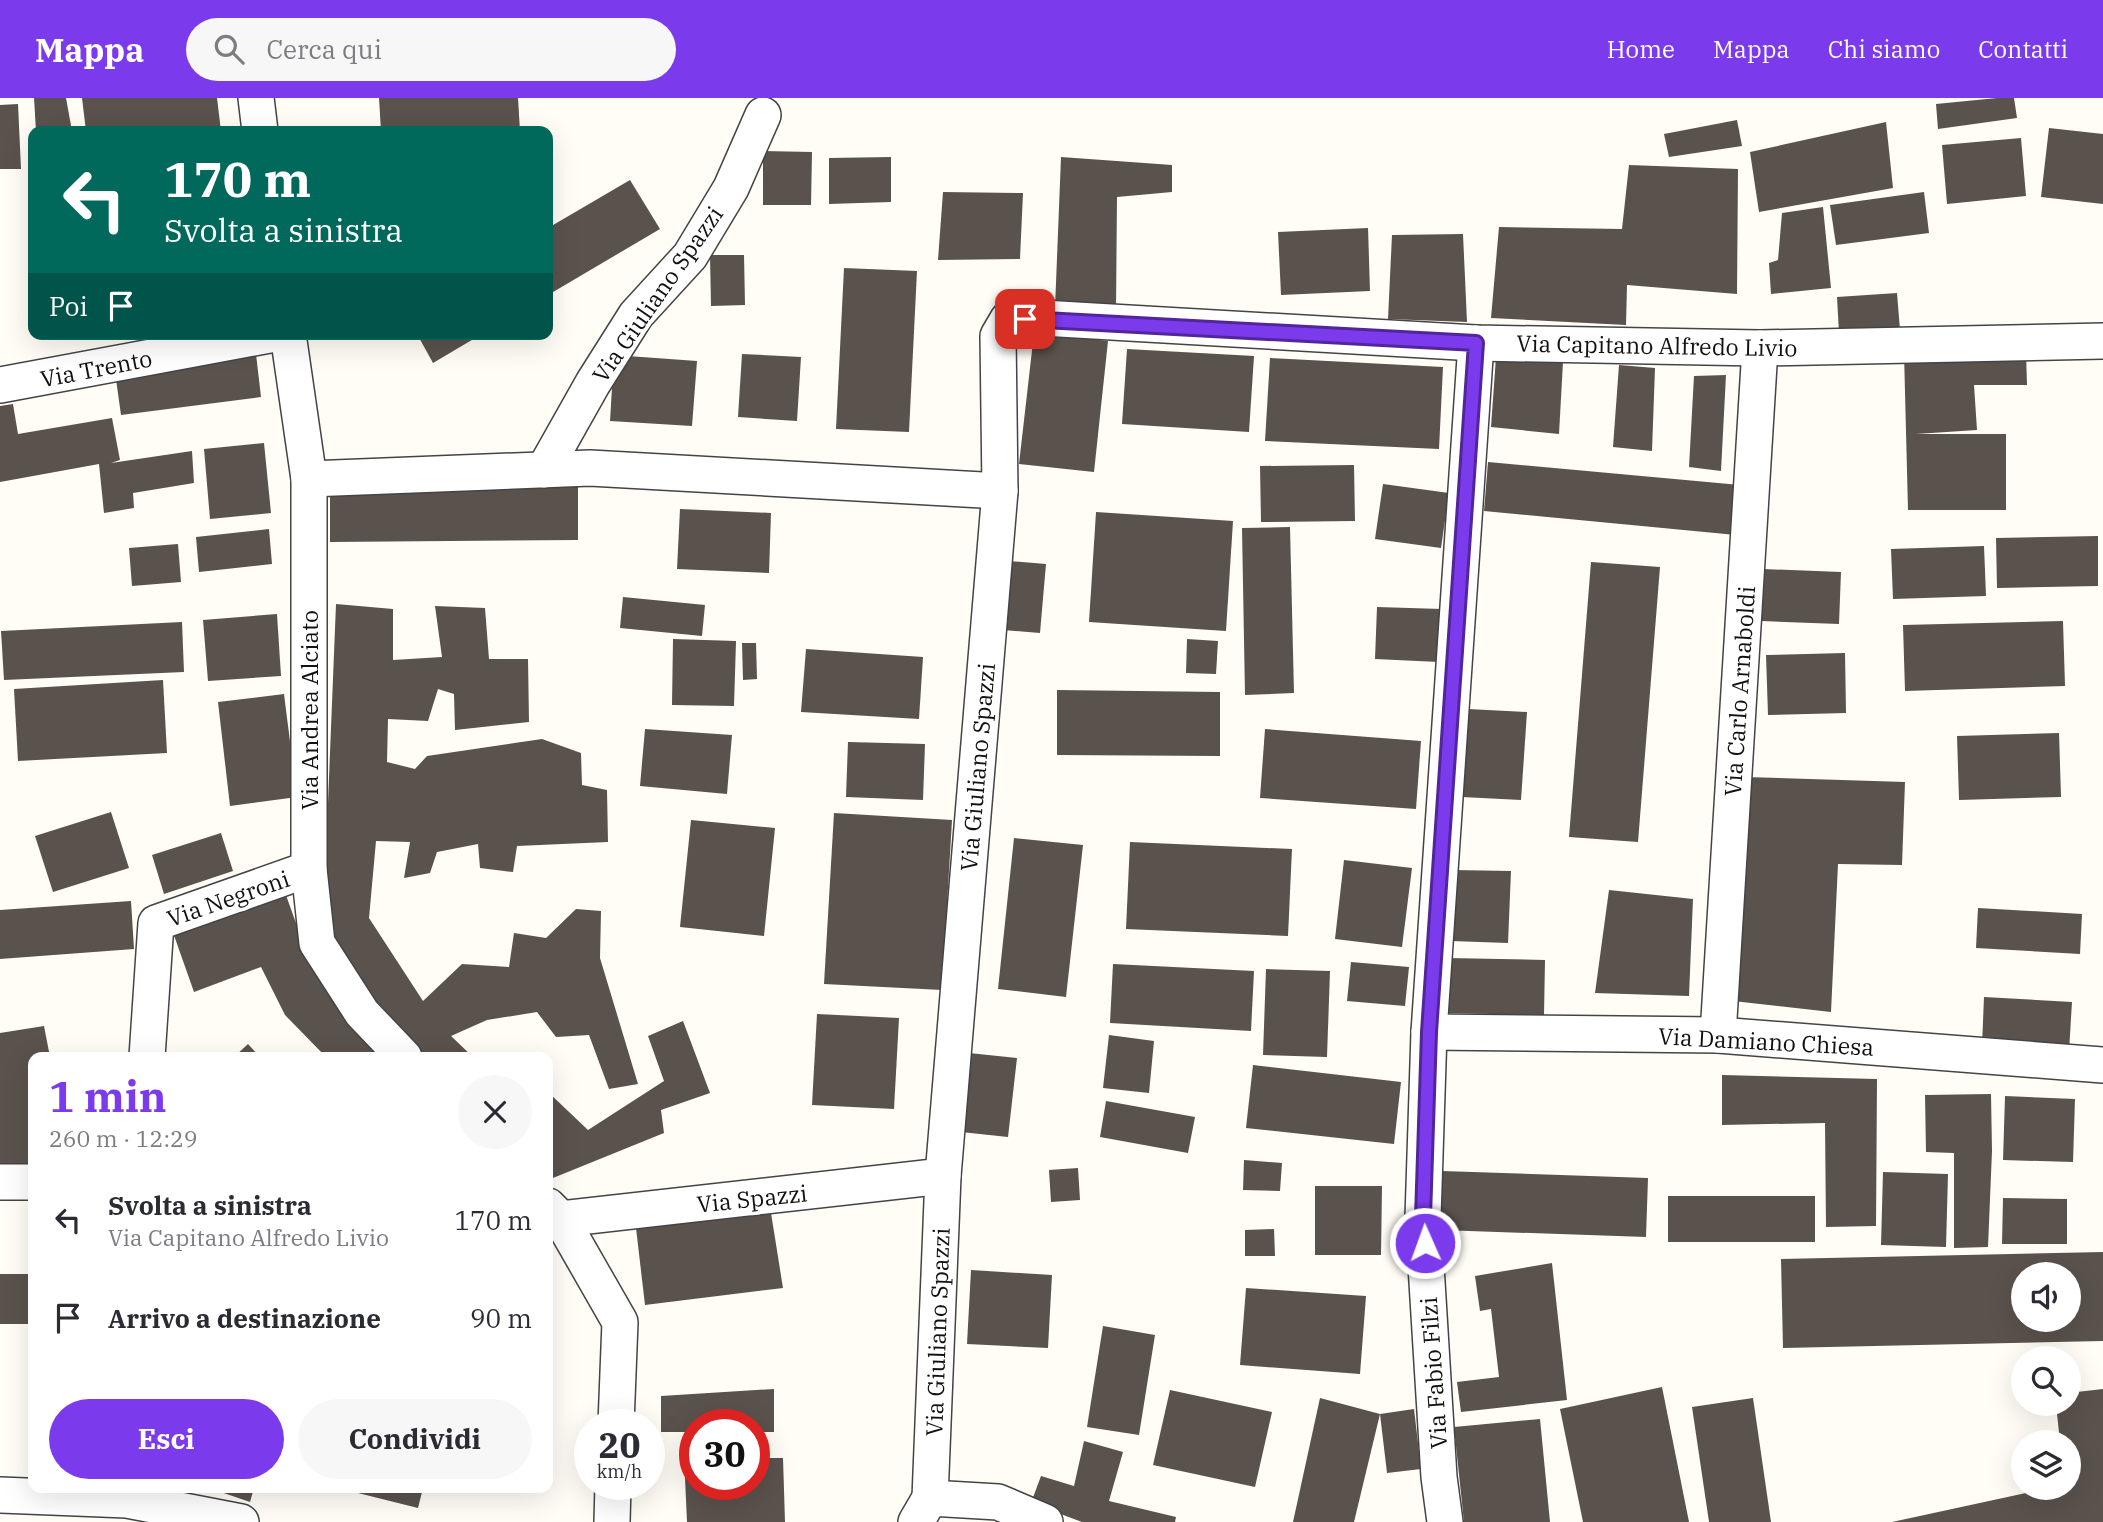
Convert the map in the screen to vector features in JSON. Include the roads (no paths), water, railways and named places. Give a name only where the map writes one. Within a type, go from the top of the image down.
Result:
[{"type":"street","points":[[256,98],[259,126]]},
{"type":"street","name":"Via Giuliano Spazzi","points":[[544,470],[593,383],[636,315],[690,256],[731,188],[763,115]]},
{"type":"street","name":"Via Capitano Alfredo Livio","points":[[1000,491],[998,335],[1008,319],[1042,318],[1476,343],[1760,348],[2103,341]]},
{"type":"street","name":"Via Trento","points":[[0,385],[243,340]]},
{"type":"street","name":"Via Andrea Alciato","points":[[289,340],[309,479],[309,869],[317,943],[362,1013],[399,1052]]},
{"type":"street","name":"Via Fabio Filzi","points":[[1445,1522],[1439,1477],[1423,1217],[1429,1032],[1476,343]]},
{"type":"street","name":"Via Carlo Arnaboldi","points":[[1718,1035],[1760,348]]},
{"type":"street","points":[[309,479],[590,468],[1000,491]]},
{"type":"street","name":"Via Giuliano Spazzi","points":[[923,1510],[943,1176],[1000,491]]},
{"type":"street","name":"Via Negroni","points":[[147,1052],[156,923],[309,869]]},
{"type":"street","name":"Via Damiano Chiesa","points":[[1429,1032],[1718,1035],[2103,1065]]},
{"type":"street","name":"Via Spazzi","points":[[554,1212],[943,1176]]},
{"type":"street","points":[[0,1182],[28,1182]]},
{"type":"street","points":[[554,1212],[620,1322],[617,1409]]},
{"type":"street","points":[[0,1495],[126,1503],[241,1522]]},
{"type":"street","points":[[612,1522],[613,1500]]},
{"type":"street","points":[[923,1510],[998,1502],[1045,1522]]}]
